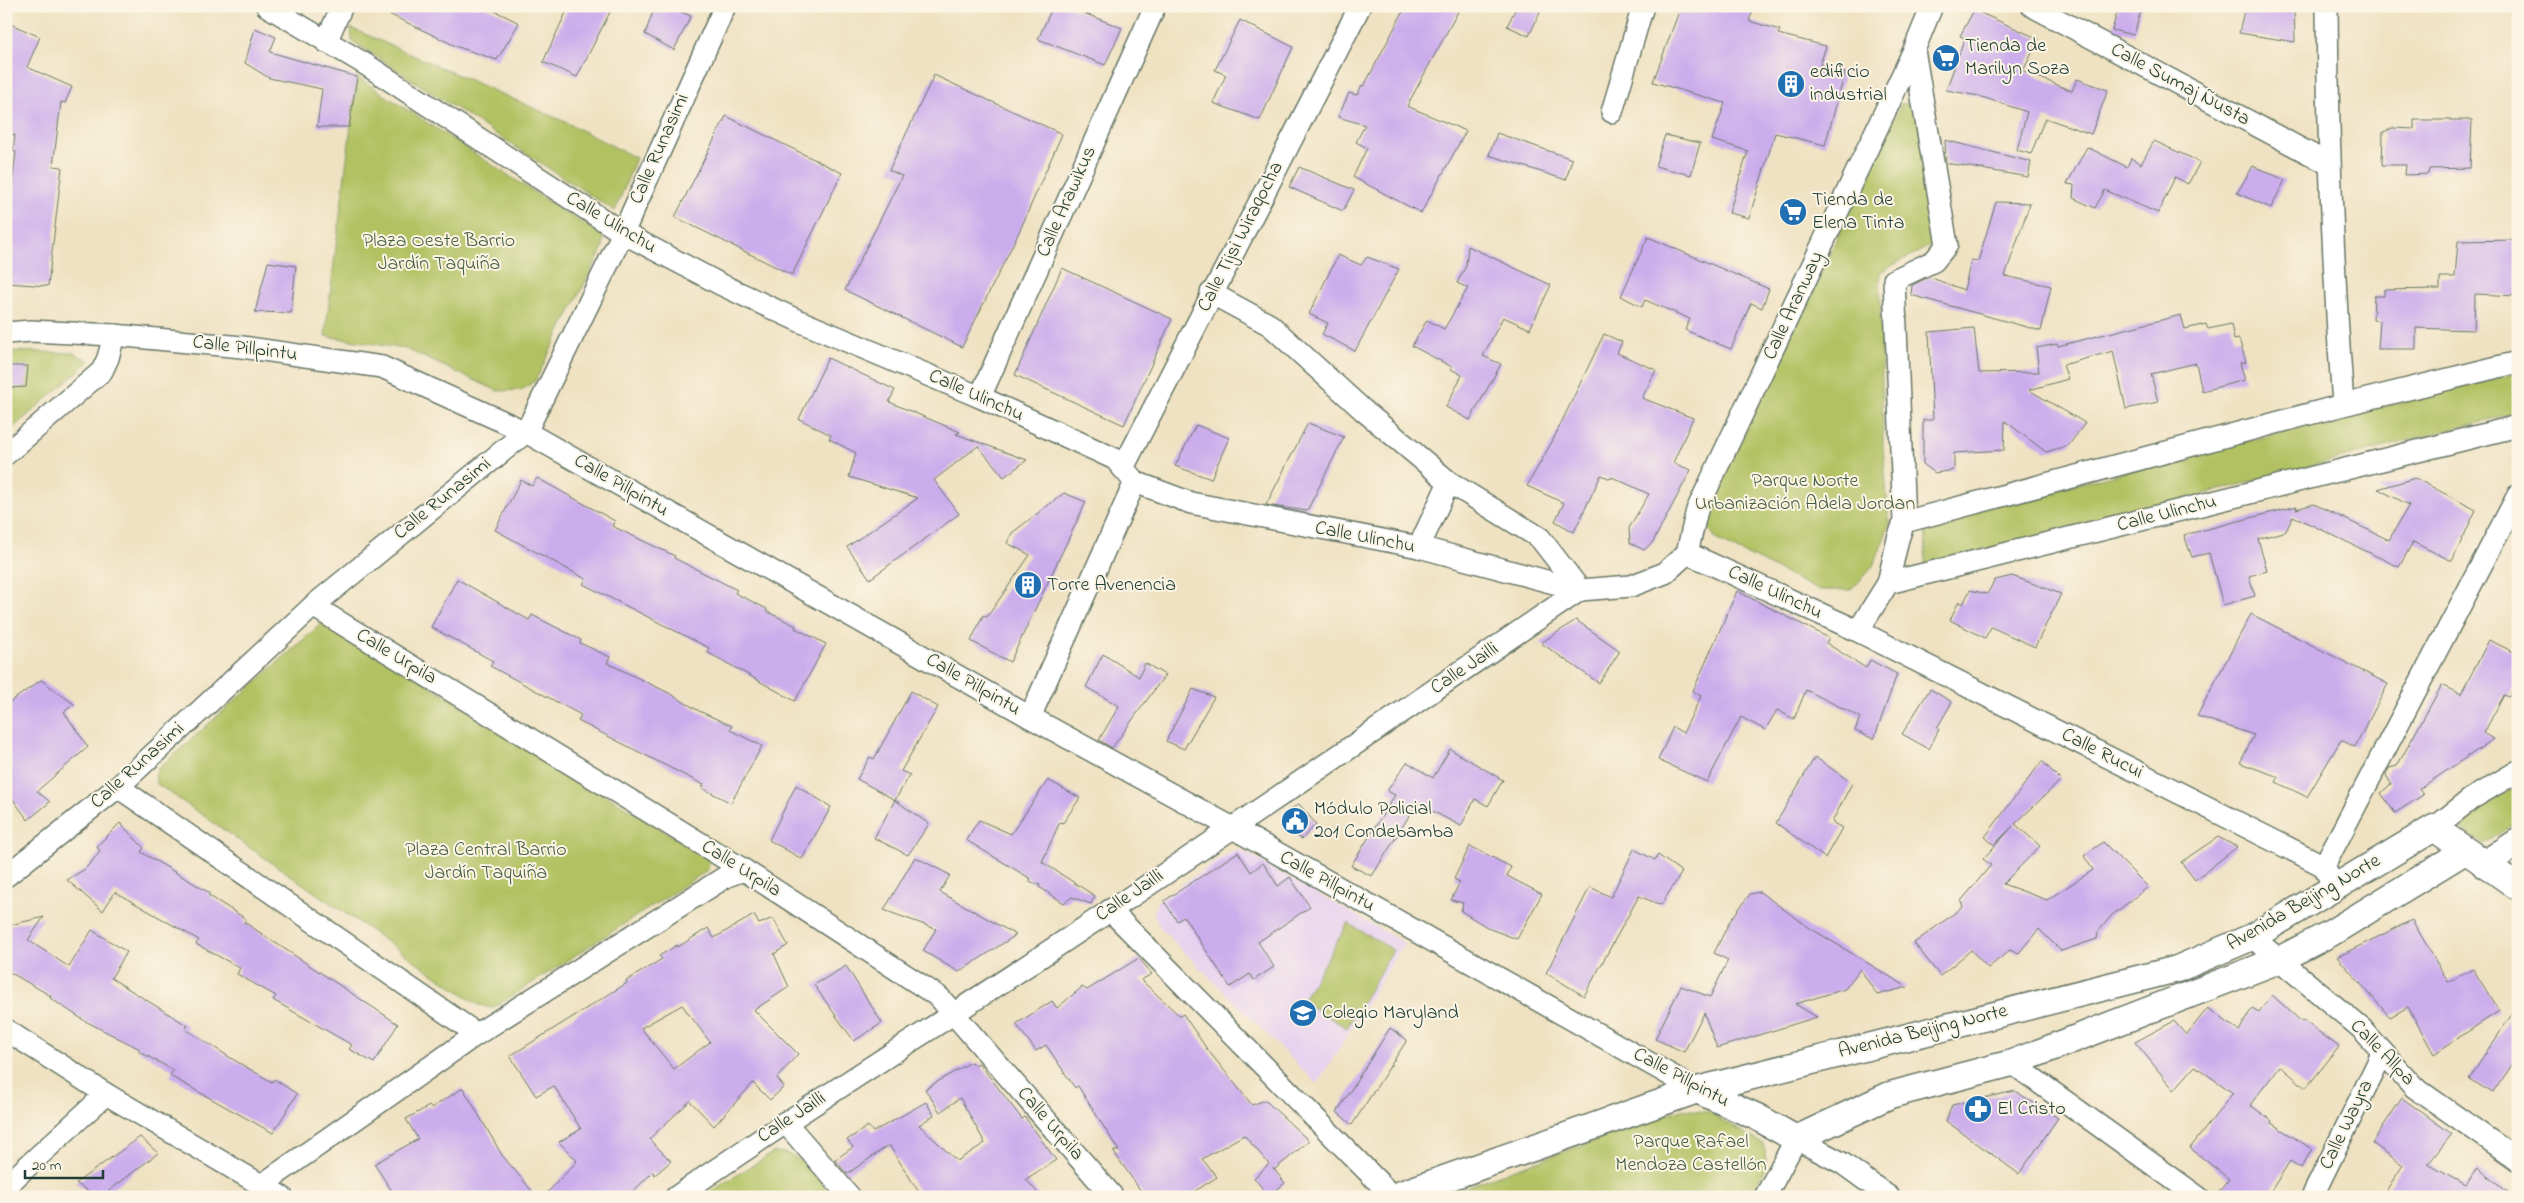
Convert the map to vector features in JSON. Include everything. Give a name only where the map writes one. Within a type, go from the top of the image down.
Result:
[{"type":"street","name":"Calle Ulinchu","points":[[267,6],[365,64],[623,233],[722,285],[797,320],[980,397],[1115,459],[1129,475],[1191,503],[1419,547],[1580,590],[1631,586],[1665,573],[1687,553],[1858,631]]},
{"type":"street","points":[[326,42],[342,6]]},
{"type":"street","name":"Calle Runasimi","points":[[6,876],[118,788],[313,606],[526,432],[623,233],[725,6]]},
{"type":"street","name":"Calle Arawikus","points":[[980,397],[1154,6]]},
{"type":"street","name":"Calle Tijsi Wiraqocha","points":[[1030,717],[1129,475],[1211,293],[1360,6]]},
{"type":"street","points":[[1612,112],[1643,6]]},
{"type":"street","name":"Calle Aranway","points":[[1687,553],[1697,510],[1914,50],[1932,6]]},
{"type":"street","name":"Calle Sumaj Ñusta","points":[[2032,6],[2329,164]]},
{"type":"street","points":[[2327,6],[2329,164],[2334,288],[2343,405]]},
{"type":"street","points":[[1858,631],[1888,583],[1904,522],[1894,280],[1934,261],[1947,245],[1914,50]]},
{"type":"street","points":[[1211,293],[1270,325],[1363,410],[1449,482],[1540,538],[1580,590]]},
{"type":"street","name":"Calle Pillpintu","points":[[6,333],[31,331],[114,335],[242,347],[382,367],[526,432],[1030,717],[1697,1090],[1757,1117],[1796,1140],[1842,1163],[1889,1197]]},
{"type":"street","points":[[6,454],[102,371],[108,358],[114,335]]},
{"type":"street","points":[[1904,522],[2343,405],[2518,362]]},
{"type":"street","name":"Calle Ulinchu","points":[[1888,583],[2518,426]]},
{"type":"street","points":[[1419,547],[1449,482]]},
{"type":"street","points":[[2329,877],[2518,495]]},
{"type":"street","name":"Calle Jailli","points":[[676,1197],[785,1122],[954,1014],[1110,910],[1580,590]]},
{"type":"street","name":"Calle Urpila","points":[[313,606],[744,870],[939,997],[1114,1197]]},
{"type":"street","name":"Calle Rucui","points":[[1858,631],[2329,877]]},
{"type":"street","name":"Avenida Beijing Norte","points":[[1393,1197],[1697,1090],[2177,969],[2252,937],[2329,877],[2434,828],[2471,799],[2518,771]]},
{"type":"street","points":[[118,788],[477,1034]]},
{"type":"street","points":[[2434,828],[2518,887]]},
{"type":"street","name":"Avenida Beijing Norte","points":[[1796,1140],[1890,1095],[2012,1063],[2279,960],[2475,858],[2518,842]]},
{"type":"street","points":[[263,1184],[477,1034],[727,876],[744,870]]},
{"type":"street","points":[[1110,910],[1393,1197]]},
{"type":"street","name":"Calle Allpa","points":[[2252,937],[2362,1029],[2382,1054],[2414,1087],[2518,1160]]},
{"type":"street","points":[[6,1030],[106,1094],[263,1184],[282,1197]]},
{"type":"street","name":"Calle Wayra","points":[[2312,1197],[2382,1054]]},
{"type":"street","points":[[2012,1063],[2198,1197]]},
{"type":"street","points":[[6,1186],[106,1094]]},
{"type":"street","points":[[785,1122],[850,1197]]},
{"type":"street","points":[[1765,1197],[1796,1140]]},
{"type":"shaded area","name":"Colegio Maryland","points":[[1234,850],[1245,852],[1404,943],[1317,1084],[1161,929],[1154,915],[1157,901]]},
{"type":"green space","points":[[351,28],[563,121],[636,158],[615,211],[352,41]]},
{"type":"green space","name":"Plaza Oeste Barrio Jardín Taquiña","points":[[357,77],[569,215],[603,235],[603,247],[535,381],[521,390],[498,391],[406,349],[325,336]]},
{"type":"green space","name":"Parque Norte Urbanización Adela Jordan","points":[[1912,103],[1918,116],[1937,242],[1880,272],[1883,446],[1889,525],[1874,566],[1851,590],[1818,590],[1717,540],[1703,519],[1901,104]]},
{"type":"green space","points":[[6,351],[74,353],[90,361],[6,434]]},
{"type":"green space","points":[[2518,373],[2518,412],[1925,567],[1926,522]]},
{"type":"green space","name":"Plaza Central Barrio Jardín Taquiña","points":[[327,622],[706,857],[709,861],[708,870],[498,1005],[491,1008],[479,1005],[157,784],[155,774],[158,769],[321,624]]},
{"type":"green space","points":[[2518,785],[2518,822],[2484,844],[2455,825]]},
{"type":"green space","points":[[1348,923],[1393,950],[1347,1028],[1302,1001]]},
{"type":"green space","name":"Parque Rafael Mendoza Castellón","points":[[1682,1109],[1708,1112],[1762,1143],[1766,1157],[1765,1164],[1749,1197],[1438,1197]]},
{"type":"green space","points":[[774,1152],[793,1156],[801,1161],[833,1197],[702,1197]]},
{"type":"building","points":[[372,6],[485,6],[519,23],[497,60],[458,47]]},
{"type":"building","points":[[569,6],[613,6],[577,77],[543,62]]},
{"type":"building","points":[[655,6],[669,6],[691,16],[674,50],[645,34]]},
{"type":"building","points":[[1053,6],[1066,6],[1122,28],[1105,65],[1038,39]]},
{"type":"building","points":[[1406,6],[1461,6],[1407,106],[1466,131],[1421,213],[1353,177],[1367,148],[1356,142],[1365,125],[1338,117],[1349,93],[1357,95],[1362,85],[1364,86]]},
{"type":"building","points":[[1517,6],[1543,6],[1529,36],[1507,26]]},
{"type":"building","points":[[1681,6],[1755,6],[1749,21],[1780,30],[1778,34],[1826,46],[1820,65],[1845,73],[1825,145],[1775,133],[1749,218],[1729,213],[1748,151],[1712,140],[1725,103],[1653,82]]},
{"type":"building","points":[[2119,6],[2142,6],[2134,35],[2112,30]]},
{"type":"building","points":[[2245,6],[2294,6],[2295,42],[2239,33]]},
{"type":"building","points":[[1974,10],[2039,39],[2023,71],[2072,91],[2077,79],[2108,90],[2091,134],[2045,118],[2031,154],[2017,150],[2027,112],[1979,96],[1946,90],[1965,38],[1960,36]]},
{"type":"building","points":[[1240,20],[1293,47],[1260,120],[1213,103],[1226,75],[1215,70]]},
{"type":"building","points":[[6,22],[40,37],[27,67],[72,87],[65,103],[61,102],[53,166],[62,167],[48,286],[6,283],[6,231],[16,152],[13,151],[15,135],[10,134],[13,97],[6,113]]},
{"type":"building","points":[[255,28],[276,37],[270,52],[357,77],[349,127],[317,127],[322,89],[269,78],[245,63]]},
{"type":"building","points":[[934,75],[1062,134],[1020,230],[962,347],[845,290],[902,176],[889,170]]},
{"type":"building","points":[[726,116],[842,173],[792,275],[675,217]]},
{"type":"building","points":[[2414,120],[2472,120],[2470,168],[2429,169],[2428,174],[2405,175],[2406,165],[2382,165],[2383,132],[2393,128],[2414,129]]},
{"type":"building","points":[[1497,133],[1572,159],[1566,180],[1489,155]]},
{"type":"building","points":[[1665,135],[1700,143],[1691,175],[1655,166]]},
{"type":"building","points":[[1945,140],[2031,162],[2028,177],[1946,163]]},
{"type":"building","points":[[2154,141],[2200,162],[2188,184],[2175,177],[2158,213],[2105,190],[2095,208],[2073,198],[2074,185],[2067,184],[2087,147],[2127,167],[2131,158],[2141,164]]},
{"type":"building","points":[[2253,166],[2285,180],[2271,208],[2237,193]]},
{"type":"building","points":[[1299,167],[1354,190],[1343,211],[1289,187]]},
{"type":"building","points":[[1996,202],[2030,203],[2005,276],[2051,286],[2041,331],[1911,295],[1912,285],[1929,277],[1964,290],[1971,260],[1978,261]]},
{"type":"building","points":[[1648,237],[1769,289],[1762,308],[1751,303],[1731,349],[1685,330],[1690,319],[1645,300],[1642,307],[1621,296]]},
{"type":"building","points":[[2518,240],[2518,296],[2475,294],[2474,330],[2416,328],[2416,349],[2378,349],[2380,321],[2373,320],[2374,296],[2384,296],[2384,290],[2440,289],[2440,277],[2455,277],[2458,241]]},
{"type":"building","points":[[1468,246],[1551,285],[1530,329],[1503,317],[1483,356],[1501,364],[1470,420],[1446,407],[1462,375],[1451,369],[1452,367],[1412,346],[1427,320],[1444,329],[1468,288],[1457,283],[1466,266]]},
{"type":"building","points":[[1338,255],[1361,265],[1367,257],[1399,269],[1355,351],[1322,334],[1328,323],[1309,314]]},
{"type":"building","points":[[268,262],[296,266],[291,313],[255,312]]},
{"type":"building","points":[[1062,268],[1172,319],[1124,425],[1015,375]]},
{"type":"building","points":[[2181,315],[2185,329],[2206,324],[2208,329],[2231,324],[2234,340],[2239,339],[2246,362],[2240,363],[2245,380],[2202,391],[2196,363],[2151,374],[2158,402],[2126,409],[2113,351],[2063,365],[2068,379],[2029,390],[2085,423],[2069,445],[2046,452],[2005,421],[2004,450],[1954,453],[1954,470],[1935,473],[1923,464],[1923,420],[1933,420],[1929,332],[1974,328],[1979,373],[2039,372],[2036,348],[2057,344],[2058,346]]},
{"type":"building","points":[[1604,334],[1622,342],[1617,353],[1656,370],[1642,398],[1693,418],[1673,463],[1691,470],[1653,542],[1644,550],[1630,543],[1629,528],[1649,494],[1612,477],[1611,479],[1601,475],[1574,532],[1555,521],[1564,503],[1527,486],[1553,440]]},
{"type":"building","points":[[828,358],[895,390],[889,402],[960,432],[956,434],[1027,460],[1004,477],[978,446],[934,480],[959,514],[870,579],[847,547],[918,498],[849,477],[856,453],[829,439],[831,435],[799,419]]},
{"type":"building","points":[[6,366],[28,366],[26,387],[6,388]]},
{"type":"building","points":[[1308,423],[1344,437],[1307,511],[1266,505]]},
{"type":"building","points":[[1196,425],[1229,438],[1211,479],[1175,466]]},
{"type":"building","points":[[537,478],[615,521],[612,526],[675,556],[674,558],[737,590],[735,593],[767,609],[766,611],[826,644],[795,701],[707,652],[709,648],[583,584],[586,579],[495,530],[521,480],[532,486]]},
{"type":"building","points":[[2415,478],[2476,510],[2452,561],[2413,542],[2399,567],[2293,516],[2286,531],[2258,539],[2267,571],[2249,576],[2255,596],[2223,605],[2209,553],[2192,557],[2184,535],[2297,506],[2296,509],[2314,504],[2389,540],[2409,505],[2378,489]]},
{"type":"building","name":"Torre Avenencia","points":[[1064,493],[1086,502],[1010,662],[971,641],[983,615],[987,617],[1030,555],[1007,543],[1012,533]]},
{"type":"building","points":[[2012,576],[2061,594],[2035,647],[1991,627],[1985,638],[1950,620],[1959,601],[1963,604],[1970,590],[1987,594],[1995,580]]},
{"type":"building","points":[[457,579],[529,620],[532,615],[581,640],[580,643],[610,657],[607,663],[732,726],[730,730],[762,746],[731,803],[702,788],[704,785],[578,721],[581,715],[490,666],[493,661],[431,627]]},
{"type":"building","points":[[1737,591],[1829,638],[1826,643],[1866,668],[1870,660],[1897,674],[1874,739],[1855,731],[1860,717],[1806,690],[1794,719],[1777,710],[1765,730],[1741,717],[1707,782],[1658,760],[1673,727],[1683,733],[1701,696],[1693,691]]},
{"type":"building","points":[[2251,614],[2388,684],[2355,747],[2341,740],[2307,797],[2276,782],[2279,777],[2240,763],[2254,735],[2197,716]]},
{"type":"building","points":[[1576,620],[1620,651],[1599,683],[1541,643]]},
{"type":"building","points":[[2489,640],[2518,654],[2518,681],[2509,697],[2504,695],[2484,733],[2494,739],[2419,789],[2423,795],[2395,813],[2381,793],[2391,784],[2386,775],[2389,768],[2397,766],[2442,685],[2461,694]]},
{"type":"building","points":[[1103,654],[1139,677],[1145,663],[1165,675],[1112,748],[1099,740],[1119,706],[1086,687]]},
{"type":"building","points":[[41,680],[74,704],[64,712],[88,747],[37,791],[50,802],[28,820],[6,790],[6,705]]},
{"type":"building","points":[[1193,689],[1214,697],[1184,749],[1166,741]]},
{"type":"building","points":[[1930,689],[1952,702],[1937,728],[1939,729],[1929,749],[1902,734]]},
{"type":"building","points":[[911,691],[938,707],[901,771],[910,775],[895,800],[857,779],[870,757],[874,759]]},
{"type":"building","points":[[1450,749],[1503,780],[1488,806],[1475,799],[1461,826],[1417,803],[1372,876],[1351,866],[1395,795],[1387,791],[1407,762],[1433,778]]},
{"type":"building","points":[[1815,757],[1852,783],[1832,822],[1842,828],[1825,858],[1776,823]]},
{"type":"building","points":[[2042,761],[2061,780],[2015,824],[2040,846],[2003,884],[2047,900],[2093,870],[2084,856],[2103,842],[2148,887],[2111,916],[2098,932],[2097,939],[2061,951],[2039,929],[2018,954],[2010,950],[1988,968],[1971,950],[1940,976],[1914,943],[1963,907],[1961,901],[1991,865],[1983,859],[2013,826],[1994,845],[1985,837]]},
{"type":"building","points":[[1048,780],[1080,798],[1063,823],[1060,822],[1042,862],[1095,896],[1091,904],[1072,897],[1064,903],[1039,887],[1040,885],[1029,881],[1031,879],[966,840],[979,820],[1011,834]]},
{"type":"building","points":[[796,785],[831,807],[802,859],[769,840]]},
{"type":"building","points":[[895,800],[929,824],[908,855],[874,838]]},
{"type":"building","points":[[1299,804],[1316,824],[1302,839],[1283,828],[1283,814]]},
{"type":"building","points":[[120,823],[144,848],[141,852],[210,893],[208,895],[246,919],[244,922],[398,1024],[374,1063],[349,1049],[352,1045],[273,1000],[276,996],[237,974],[240,968],[196,944],[199,940],[115,892],[103,911],[67,880],[85,869],[100,852],[97,846]]},
{"type":"building","points":[[2218,837],[2237,847],[2195,880],[2181,862]]},
{"type":"building","points":[[1470,846],[1511,867],[1507,876],[1542,894],[1517,939],[1490,929],[1461,911],[1463,903],[1451,900],[1460,882],[1454,879]]},
{"type":"building","points":[[1634,849],[1655,860],[1658,855],[1682,872],[1661,905],[1639,896],[1584,996],[1546,973],[1590,887],[1611,897]]},
{"type":"building","points":[[1238,852],[1251,872],[1263,863],[1278,886],[1290,877],[1310,907],[1258,942],[1274,967],[1254,980],[1250,974],[1230,987],[1184,917],[1177,921],[1164,901]]},
{"type":"building","points":[[915,857],[950,875],[940,892],[1016,935],[959,972],[923,951],[936,929],[884,910]]},
{"type":"building","points":[[1760,892],[1810,928],[1907,987],[1877,995],[1860,969],[1845,989],[1795,1004],[1817,1017],[1717,1048],[1704,1013],[1684,1052],[1655,1039],[1681,986],[1710,997],[1728,960],[1714,953],[1730,921],[1750,894]]},
{"type":"building","points":[[754,915],[759,924],[773,918],[788,945],[774,954],[789,987],[754,1010],[798,1054],[777,1078],[784,1087],[770,1100],[753,1083],[714,1126],[690,1101],[649,1139],[671,1161],[655,1175],[653,1172],[627,1197],[543,1197],[577,1161],[559,1142],[581,1129],[554,1086],[536,1096],[510,1056],[627,983],[626,981],[662,959],[659,956],[677,945],[678,947],[708,928],[714,938]],"holes":[[[682,1005],[710,1042],[674,1069],[641,1028]]]},
{"type":"building","points":[[44,917],[28,940],[69,967],[92,930],[127,952],[111,978],[188,1026],[185,1029],[234,1060],[272,1082],[274,1079],[297,1094],[273,1133],[170,1076],[173,1070],[138,1051],[140,1049],[85,1021],[50,998],[51,996],[6,970],[6,926]]},
{"type":"building","points":[[2412,920],[2448,982],[2473,969],[2499,1011],[2434,1054],[2408,1007],[2390,1017],[2337,957]]},
{"type":"building","points":[[1139,958],[1152,974],[1141,980],[1180,1016],[1183,1014],[1207,1049],[1252,1105],[1265,1100],[1309,1141],[1274,1170],[1285,1183],[1269,1196],[1254,1178],[1269,1164],[1244,1135],[1202,1159],[1217,1177],[1186,1197],[1145,1197],[1113,1151],[1119,1151],[1078,1086],[1075,1088],[1046,1045],[1036,1051],[1016,1024],[1052,1001],[1057,1008],[1082,987],[1087,990]]},
{"type":"building","points":[[846,966],[882,1023],[854,1041],[814,985]]},
{"type":"building","points":[[2272,995],[2302,1022],[2303,1020],[2339,1047],[2306,1088],[2280,1066],[2250,1105],[2272,1121],[2271,1123],[2312,1149],[2301,1168],[2290,1161],[2267,1197],[2215,1197],[2229,1179],[2190,1148],[2233,1093],[2195,1066],[2174,1090],[2135,1042],[2174,1021],[2186,1035],[2208,1008],[2239,1031],[2252,1008],[2259,1012]]},
{"type":"building","points":[[2518,1005],[2518,1056],[2493,1093],[2469,1079]]},
{"type":"building","points":[[1390,1028],[1407,1040],[1352,1125],[1337,1112]]},
{"type":"building","points":[[971,1062],[975,1065],[979,1063],[1022,1119],[1025,1117],[1056,1160],[1026,1179],[1041,1197],[922,1197],[889,1145],[847,1174],[835,1160],[853,1147],[847,1140],[868,1126],[873,1132],[926,1102],[934,1115],[919,1125],[957,1161],[985,1143],[960,1098],[940,1112],[925,1089]]},
{"type":"building","points":[[463,1088],[502,1155],[537,1197],[396,1197],[374,1164],[418,1139],[406,1119],[429,1106],[431,1108]]},
{"type":"building","points":[[2015,1091],[2058,1118],[2019,1174],[1946,1121],[1952,1105]]},
{"type":"building","points":[[2402,1098],[2452,1134],[2428,1164],[2465,1185],[2478,1168],[2514,1197],[2382,1197],[2403,1165],[2372,1143]]},
{"type":"building","points":[[140,1137],[158,1153],[101,1197],[96,1197],[76,1183]]},
{"type":"place","name":"Tienda de Marilyn Soza","points":[[1946,58]]},
{"type":"place","name":"edificio industrial","points":[[1791,84]]},
{"type":"place","name":"Tienda de Elena Tinta","points":[[1793,212]]},
{"type":"place","name":"Torre Avenencia","points":[[1028,585]]},
{"type":"place","name":"Módulo Policial 201 Condebamba","points":[[1295,821]]},
{"type":"place","name":"Colegio Maryland","points":[[1303,1013]]},
{"type":"place","name":"El Cristo","points":[[1978,1109]]}]
